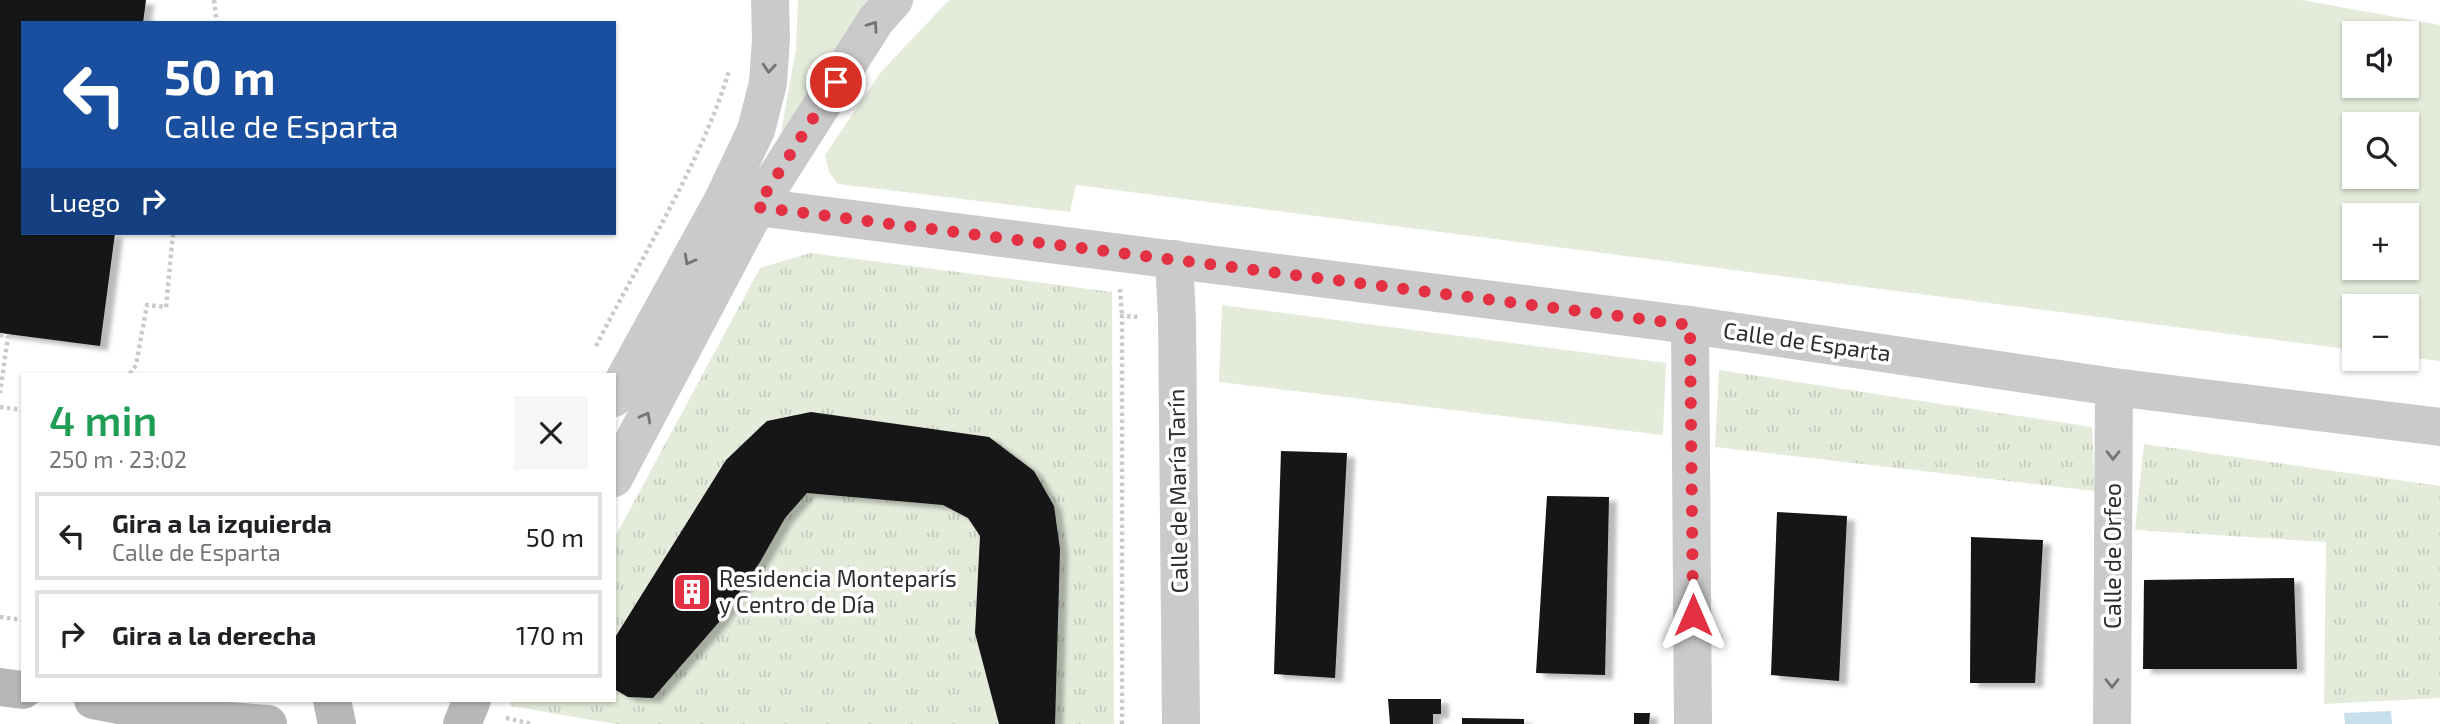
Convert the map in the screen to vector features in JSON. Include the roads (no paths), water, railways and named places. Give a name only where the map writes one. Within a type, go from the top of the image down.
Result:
[{"type":"street","points":[[616,394],[723,200],[756,130],[768,83],[770,0]]},
{"type":"street","points":[[616,474],[757,207],[876,20],[894,0]]},
{"type":"street","name":"Calle de Esparta","points":[[757,207],[1690,325],[2113,387],[2440,428]]},
{"type":"street","name":"Calle de María Tarín","points":[[1174,259],[1177,318],[1181,724]]},
{"type":"street","points":[[1690,325],[1693,724]]},
{"type":"street","name":"Calle de Orfeo","points":[[2112,724],[2113,387]]},
{"type":"street","points":[[0,687],[21,690]]},
{"type":"street","points":[[107,702],[187,718],[268,724]]},
{"type":"street","points":[[332,702],[337,724]]},
{"type":"water","points":[[2391,711],[2392,724],[2345,724],[2344,713]]},
{"type":"place","name":"Residencia Monteparís y Centro de Día","points":[[692,592]]}]
